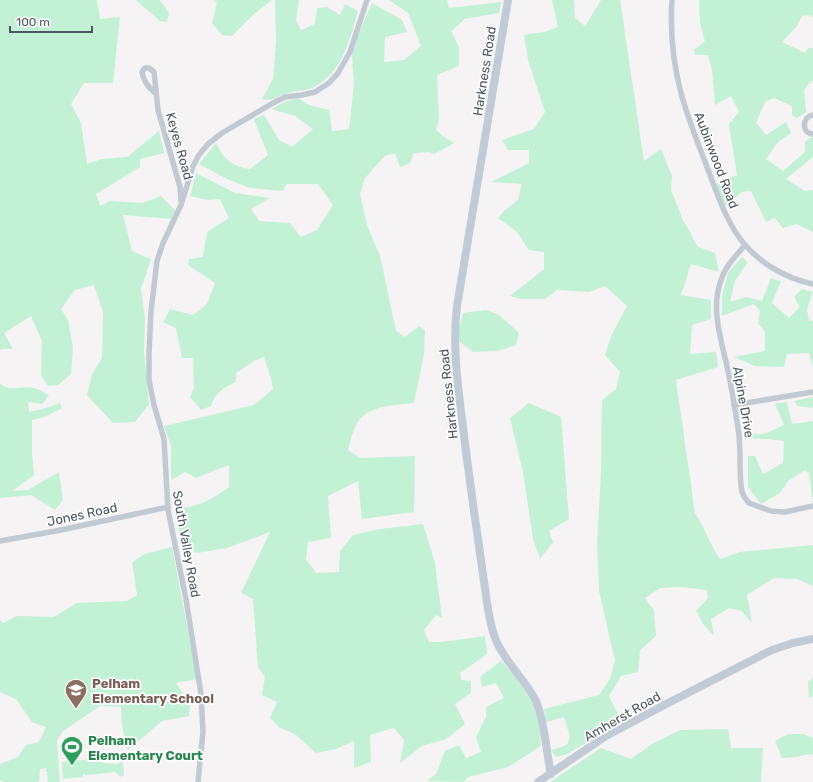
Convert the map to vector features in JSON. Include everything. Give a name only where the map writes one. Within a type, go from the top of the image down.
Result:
[{"type":"main road","name":"Harkness Road","points":[[508,0],[457,306],[455,355],[465,449],[486,599],[492,629],[500,650],[530,692],[536,703],[542,722],[552,774]]},
{"type":"main road","name":"Amherst Road","points":[[538,782],[552,774],[606,736],[720,676],[779,647],[798,641],[813,639]]},
{"type":"street","name":"South Valley Road","points":[[198,782],[203,732],[201,694],[186,599],[168,507],[165,444],[150,389],[149,354],[152,302],[157,261],[163,243],[181,205],[194,164],[199,154],[213,140],[273,103],[286,97],[315,92],[335,77],[350,52],[367,0]]},
{"type":"street","name":"Aubinwood Road","points":[[672,0],[671,28],[674,59],[683,101],[721,205],[745,245],[759,258],[781,273],[796,280],[813,284]]},
{"type":"street","name":"Keyes Road","points":[[155,93],[160,118],[180,187],[181,205]]},
{"type":"street","points":[[813,115],[808,116],[805,119],[804,125],[806,132],[813,134]]},
{"type":"street","name":"Alpine Drive","points":[[745,245],[726,268],[720,281],[717,315],[719,336],[726,361],[740,440],[741,486],[743,495],[747,501],[757,507],[778,512],[813,506]]},
{"type":"street","points":[[734,405],[813,392]]},
{"type":"street","name":"Jones Road","points":[[0,542],[168,507]]},
{"type":"green space","points":[[0,0],[97,0],[100,19],[120,17],[113,83],[84,83],[71,104],[81,123],[87,164],[102,159],[127,157],[159,131],[164,153],[140,159],[140,167],[96,194],[100,206],[110,201],[142,203],[161,196],[175,210],[171,219],[123,215],[132,251],[151,259],[141,289],[145,319],[144,351],[149,404],[135,422],[113,423],[87,395],[92,374],[102,358],[103,312],[94,285],[75,290],[61,309],[68,320],[73,347],[71,374],[58,385],[48,386],[41,375],[42,341],[31,316],[4,333],[13,349],[0,350]]},
{"type":"green space","points":[[136,0],[160,0],[169,13],[167,22],[160,21]]},
{"type":"green space","points":[[214,0],[272,0],[255,13],[232,36],[222,35],[212,23],[217,2]]},
{"type":"green space","points":[[275,0],[299,0],[296,21],[301,30],[315,24],[317,8],[327,7],[340,15],[345,4],[358,11],[347,45],[336,67],[329,76],[320,84],[309,89],[288,93],[270,100],[266,100],[262,99],[273,79],[276,42]]},
{"type":"green space","points":[[389,0],[447,0],[449,8],[501,2],[499,13],[465,19],[451,31],[459,47],[459,66],[437,75],[439,119],[436,130],[454,143],[434,154],[429,152],[414,153],[410,163],[400,167],[395,153],[385,156],[365,178],[360,194],[367,225],[380,256],[396,331],[405,337],[419,326],[425,330],[424,354],[414,403],[381,408],[369,412],[363,416],[355,427],[348,450],[360,458],[415,456],[414,512],[362,519],[358,481],[328,496],[331,538],[308,542],[306,559],[316,573],[339,572],[340,551],[353,535],[380,529],[423,524],[435,563],[442,618],[436,615],[424,630],[429,642],[442,642],[485,636],[487,654],[460,673],[461,680],[471,681],[471,693],[455,704],[465,724],[446,739],[422,746],[400,763],[404,740],[394,728],[370,735],[371,762],[354,768],[354,741],[336,749],[316,753],[295,734],[280,728],[270,718],[277,702],[262,695],[265,677],[258,667],[253,599],[241,593],[270,532],[227,548],[197,553],[184,546],[177,525],[174,509],[197,505],[216,496],[229,487],[229,465],[196,478],[185,472],[171,480],[171,446],[164,426],[254,405],[273,389],[264,357],[254,361],[236,373],[236,382],[220,391],[212,402],[211,406],[201,410],[190,397],[194,388],[193,358],[182,358],[176,328],[163,322],[170,309],[193,315],[207,304],[215,283],[188,265],[189,259],[203,257],[207,232],[229,218],[220,199],[208,200],[190,196],[196,173],[235,193],[270,198],[251,209],[259,221],[290,223],[301,237],[317,230],[333,205],[318,184],[286,184],[283,191],[250,188],[227,179],[199,164],[216,143],[229,161],[243,168],[250,169],[268,155],[254,119],[264,115],[279,140],[292,147],[313,129],[295,116],[272,109],[284,102],[298,98],[309,105],[329,110],[332,131],[349,129],[354,84],[352,55],[359,33],[372,3],[402,20],[407,32],[385,37],[384,62],[404,60],[421,46],[408,13]]},
{"type":"green space","points":[[552,0],[574,0],[575,18],[585,26],[601,0],[620,0],[644,161],[661,149],[672,176],[671,190],[683,220],[698,247],[715,253],[719,272],[691,264],[681,295],[711,300],[711,319],[692,325],[690,354],[716,352],[718,367],[676,380],[695,513],[720,559],[740,552],[813,545],[813,586],[797,579],[774,578],[747,595],[752,623],[742,611],[729,608],[711,619],[714,636],[703,624],[696,611],[708,598],[707,590],[681,587],[660,588],[645,598],[654,610],[656,636],[640,650],[638,672],[621,676],[609,696],[622,722],[567,754],[556,757],[551,750],[567,745],[570,737],[564,717],[546,722],[544,709],[599,695],[610,679],[615,660],[599,591],[597,544],[601,472],[602,400],[616,389],[620,372],[605,355],[612,334],[627,306],[605,286],[589,292],[557,290],[545,299],[521,299],[510,296],[544,269],[544,252],[529,250],[517,232],[498,218],[505,210],[518,200],[522,184],[491,182],[529,163],[529,150],[508,150],[502,140],[534,129],[545,112],[528,60],[524,35],[544,32],[558,27]]},
{"type":"green space","points":[[699,0],[813,0],[813,18],[810,15],[802,16],[797,26],[782,42],[805,53],[809,48],[813,48],[813,81],[811,81],[804,90],[806,112],[797,118],[792,115],[792,106],[774,98],[765,102],[756,123],[766,135],[786,122],[791,133],[778,142],[766,159],[783,171],[805,152],[805,142],[811,137],[813,138],[813,157],[786,179],[805,191],[813,190],[813,232],[797,224],[783,228],[775,218],[766,222],[751,191],[742,192],[725,206],[716,184],[737,175],[729,124],[739,112],[731,96],[715,105],[712,70],[708,55],[695,55],[694,50],[705,41],[700,23]]},
{"type":"green space","points":[[742,257],[748,262],[735,281],[730,302],[746,297],[762,301],[771,278],[781,281],[772,303],[789,318],[800,307],[794,297],[802,289],[813,292],[807,309],[809,321],[813,321],[813,366],[809,353],[787,354],[784,367],[755,366],[734,357],[765,351],[765,332],[758,323],[760,311],[754,304],[722,316],[722,295],[728,273]]},
{"type":"green space","points":[[486,310],[499,315],[519,333],[516,345],[497,351],[473,352],[460,342],[458,333],[463,313]]},
{"type":"green space","points":[[0,383],[8,388],[30,387],[38,389],[49,395],[42,404],[28,402],[29,412],[60,403],[62,408],[44,417],[32,420],[34,475],[12,491],[28,490],[59,472],[63,500],[55,510],[31,495],[0,499]]},
{"type":"green space","points":[[813,397],[813,408],[798,406],[794,401]]},
{"type":"green space","points":[[787,402],[792,424],[813,421],[813,503],[809,473],[805,470],[788,481],[780,493],[761,504],[748,487],[748,456],[755,456],[763,474],[783,463],[784,441],[744,438],[744,428],[758,435],[784,425],[775,404]]},
{"type":"green space","points":[[529,403],[561,417],[569,519],[549,531],[553,542],[540,559],[533,539],[523,472],[510,418]]},
{"type":"green space","points":[[172,547],[197,679],[176,683],[190,704],[189,716],[162,721],[128,750],[122,726],[121,707],[100,706],[63,731],[57,741],[60,782],[48,782],[46,768],[40,769],[39,782],[4,782],[0,780],[0,764],[18,757],[26,745],[39,742],[46,727],[32,722],[16,699],[0,692],[0,620],[3,623],[17,616],[54,617],[77,603],[127,601],[137,595],[132,562],[145,554]]},
{"type":"green space","points":[[501,661],[522,686],[535,708],[540,722],[541,746],[508,767],[468,777],[464,782],[427,781],[436,774],[445,751],[459,745],[466,758],[481,752],[476,737],[486,717],[486,707],[504,698],[496,683],[482,687],[480,677]]},
{"type":"green space","points":[[813,678],[813,696],[809,698],[808,682]]},
{"type":"green space","points":[[728,729],[731,748],[763,748],[761,782],[550,782],[601,748],[631,759],[652,744],[680,730]]},
{"type":"green space","points":[[788,734],[803,734],[813,738],[813,755],[809,754],[782,758],[775,741]]},
{"type":"green space","points":[[94,757],[102,763],[117,764],[123,761],[124,775],[121,777],[115,772],[85,775],[83,773],[83,777],[63,779],[62,762],[94,759]]},
{"type":"place","name":"Pelham Elementary School","points":[[76,710]]},
{"type":"place","name":"Pelham Elementary Court","points":[[72,766]]}]
